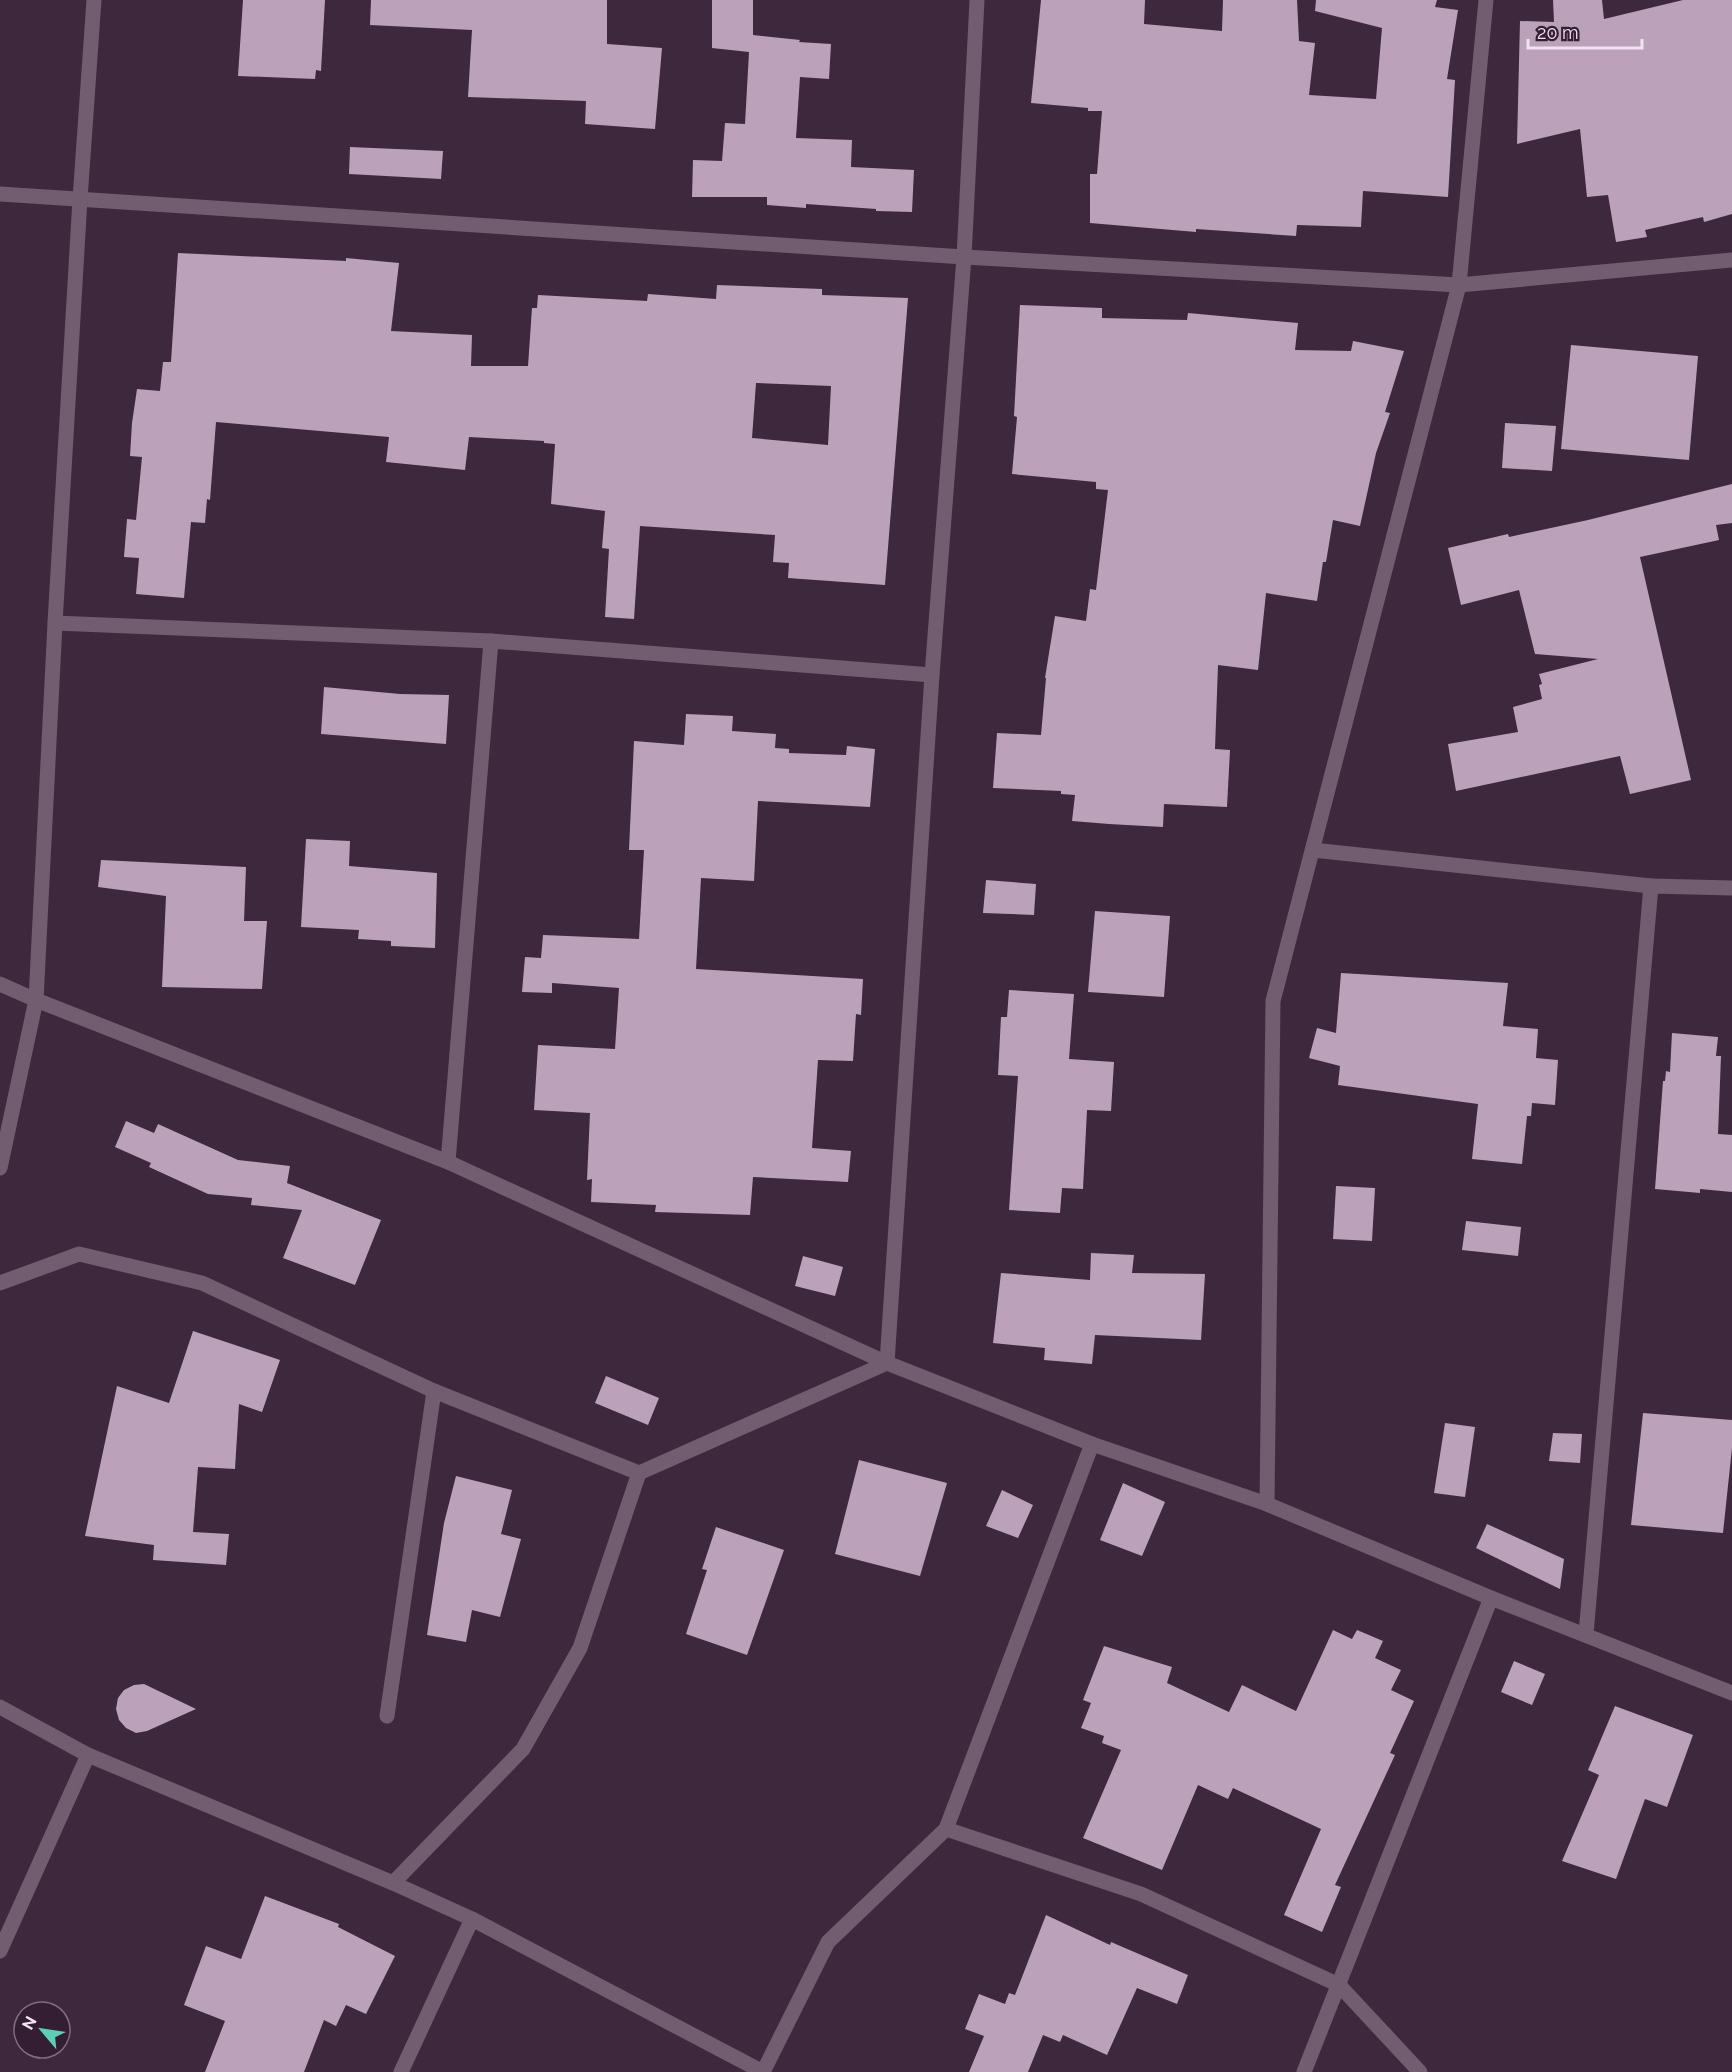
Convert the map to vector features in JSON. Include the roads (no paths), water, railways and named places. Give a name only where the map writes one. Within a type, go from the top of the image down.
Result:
[{"type":"street","points":[[0,1168],[36,1000],[55,623],[94,0]]},
{"type":"street","points":[[887,1363],[932,675],[964,257],[977,0]]},
{"type":"street","points":[[1267,1504],[1273,1001],[1459,285],[1486,0]]},
{"type":"street","points":[[0,194],[964,257],[1459,285],[1732,260]]},
{"type":"street","points":[[55,623],[491,641],[932,675]]},
{"type":"street","points":[[448,1162],[491,641]]},
{"type":"street","points":[[1313,850],[1651,886],[1732,888]]},
{"type":"street","points":[[1586,1634],[1651,886]]},
{"type":"street","points":[[0,984],[448,1162],[887,1363],[1092,1444],[1267,1504],[1491,1598],[1732,1693]]},
{"type":"street","points":[[0,1283],[79,1254],[202,1283],[434,1391],[639,1473],[887,1363]]},
{"type":"street","points":[[387,1716],[434,1391]]},
{"type":"street","points":[[0,1707],[88,1755],[393,1883],[472,1919],[763,2072],[828,1942],[946,1829],[1092,1444]]},
{"type":"street","points":[[393,1883],[523,1749],[580,1648],[639,1473]]},
{"type":"street","points":[[1304,2072],[1491,1598]]},
{"type":"street","points":[[0,1951],[88,1755]]},
{"type":"street","points":[[946,1829],[1141,1894],[1339,1985],[1420,2072]]},
{"type":"street","points":[[401,2072],[472,1919]]}]
